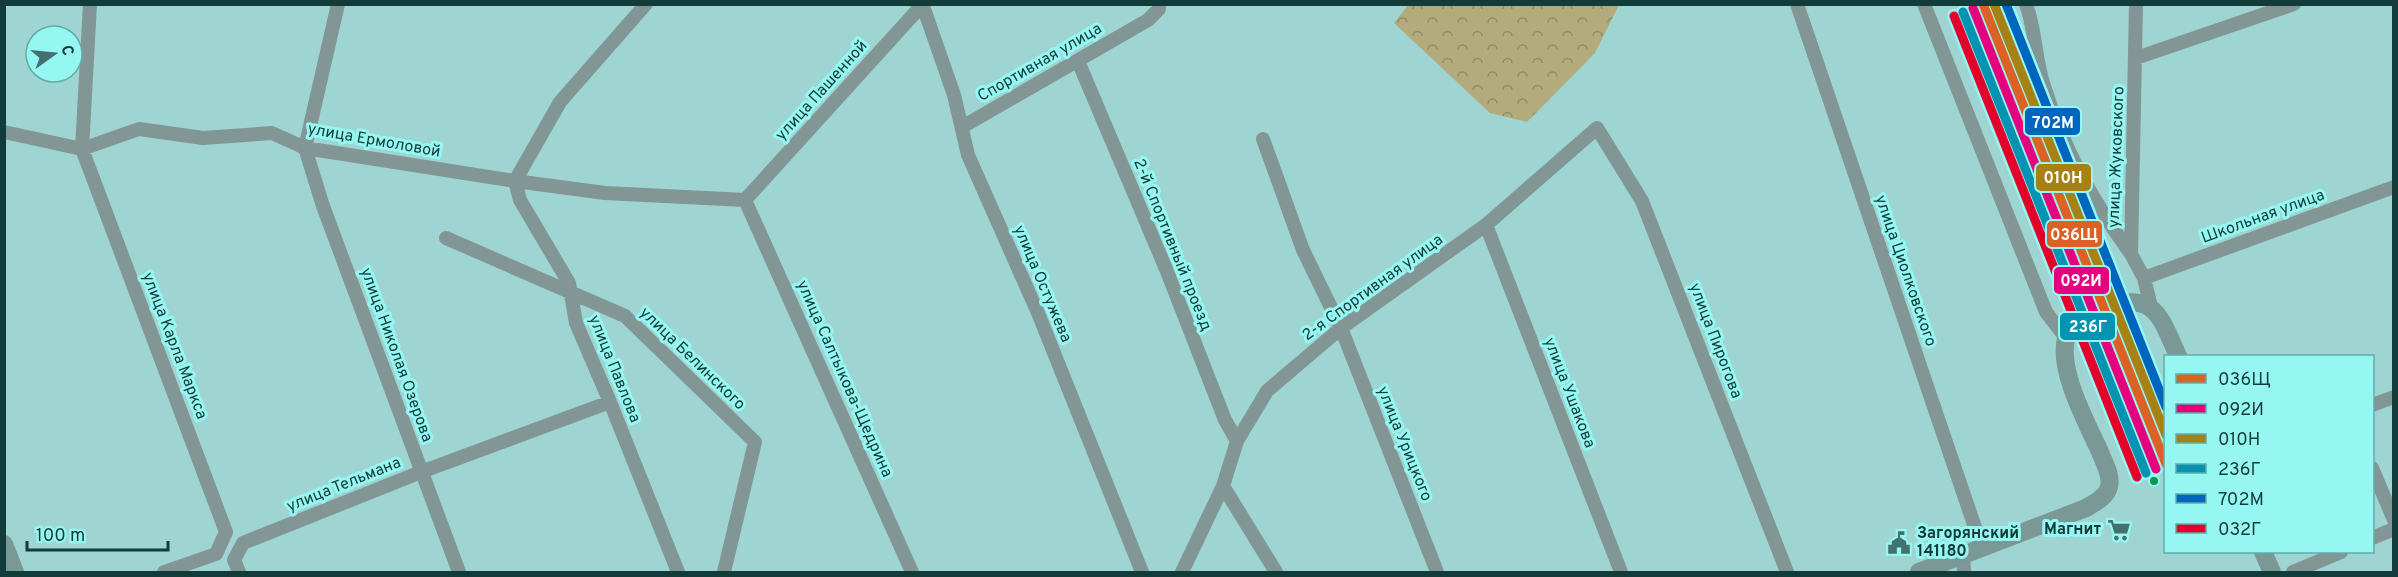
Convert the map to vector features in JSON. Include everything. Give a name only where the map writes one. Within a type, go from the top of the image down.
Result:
[{"type":"main road","points":[[1919,573],[1963,564],[1982,548],[2098,501],[2109,489],[2110,480],[2068,376],[2065,357],[2066,338],[2073,327],[2084,317],[2124,302],[2137,302],[2151,307],[2164,322],[2177,355]]},
{"type":"main road","points":[[4,544],[15,573]]},
{"type":"main road","points":[[2263,553],[2272,573]]},
{"type":"street","points":[[4,132],[82,149],[90,4]]},
{"type":"street","points":[[305,148],[338,4]]},
{"type":"street","points":[[515,181],[560,102],[646,4]]},
{"type":"street","name":"Спортивная улица","points":[[962,127],[1148,20],[1159,9],[1159,4]]},
{"type":"street","name":"улица Циолковского","points":[[1797,4],[1982,548]]},
{"type":"street","points":[[1924,4],[2046,312],[2066,338]]},
{"type":"street","points":[[2026,4],[2032,20],[2043,83],[2068,152],[2103,216],[2131,254]]},
{"type":"street","name":"улица Жуковского","points":[[2136,4],[2131,254],[2144,278],[2151,307]]},
{"type":"street","points":[[2136,58],[2294,4]]},
{"type":"street","name":"улица Остужева","points":[[921,5],[954,95],[968,155],[1038,313],[1142,573]]},
{"type":"street","name":"улица Пашенной","points":[[745,200],[921,5]]},
{"type":"street","name":"2-й Спортивный проезд","points":[[1078,61],[1166,269],[1225,420],[1238,441]]},
{"type":"street","name":"2-я Спортивная улица","points":[[1182,573],[1223,486],[1238,441],[1267,391],[1341,328],[1486,225],[1597,128]]},
{"type":"street","name":"улица Пирогова","points":[[1597,128],[1642,201],[1787,573]]},
{"type":"street","name":"улица Ермоловой","points":[[82,149],[139,129],[203,138],[272,134],[305,148],[515,181],[605,193],[745,200]]},
{"type":"street","name":"улица Урицкого","points":[[1263,139],[1303,250],[1341,328],[1437,573]]},
{"type":"street","name":"улица Николая Озерова","points":[[305,148],[323,206],[459,573]]},
{"type":"street","name":"улица Карла Маркса","points":[[82,149],[226,532],[216,554],[164,573]]},
{"type":"street","name":"улица Павлова","points":[[515,181],[520,200],[569,283],[576,323],[678,573]]},
{"type":"street","name":"Школьная улица","points":[[2144,278],[2394,187]]},
{"type":"street","name":"улица Салтыкова-Щедрина","points":[[745,200],[912,573]]},
{"type":"street","name":"улица Ушакова","points":[[1486,225],[1621,573]]},
{"type":"street","name":"улица Белинского","points":[[446,238],[625,316],[755,442],[724,573]]},
{"type":"street","points":[[2374,405],[2394,397]]},
{"type":"street","name":"улица Тельмана","points":[[237,567],[243,543],[421,472],[610,402]]},
{"type":"street","points":[[2374,470],[2394,520]]},
{"type":"street","points":[[1223,486],[1276,573]]},
{"type":"street","points":[[2374,538],[2394,529]]},
{"type":"street","points":[[2293,573],[2339,553]]},
{"type":"green space","points":[[1409,4],[1619,5],[1595,53],[1527,122],[1490,113],[1394,23]]},
{"type":"transit line","name":"036Щ","points":[[1983,4],[2164,459]]},
{"type":"transit line","name":"010Н","points":[[1994,4],[2164,430]]},
{"type":"transit line","name":"702М","points":[[2006,4],[2164,402]]},
{"type":"transit line","name":"092И","points":[[1973,8],[2156,469]]},
{"type":"transit line","name":"236Г","points":[[1963,12],[2146,473]]},
{"type":"transit line","name":"032Г","points":[[1954,16],[2137,477]]},
{"type":"place","name":"Магнит","points":[[2119,530]]},
{"type":"place","name":"Загорянский 141180","points":[[1899,543]]}]
